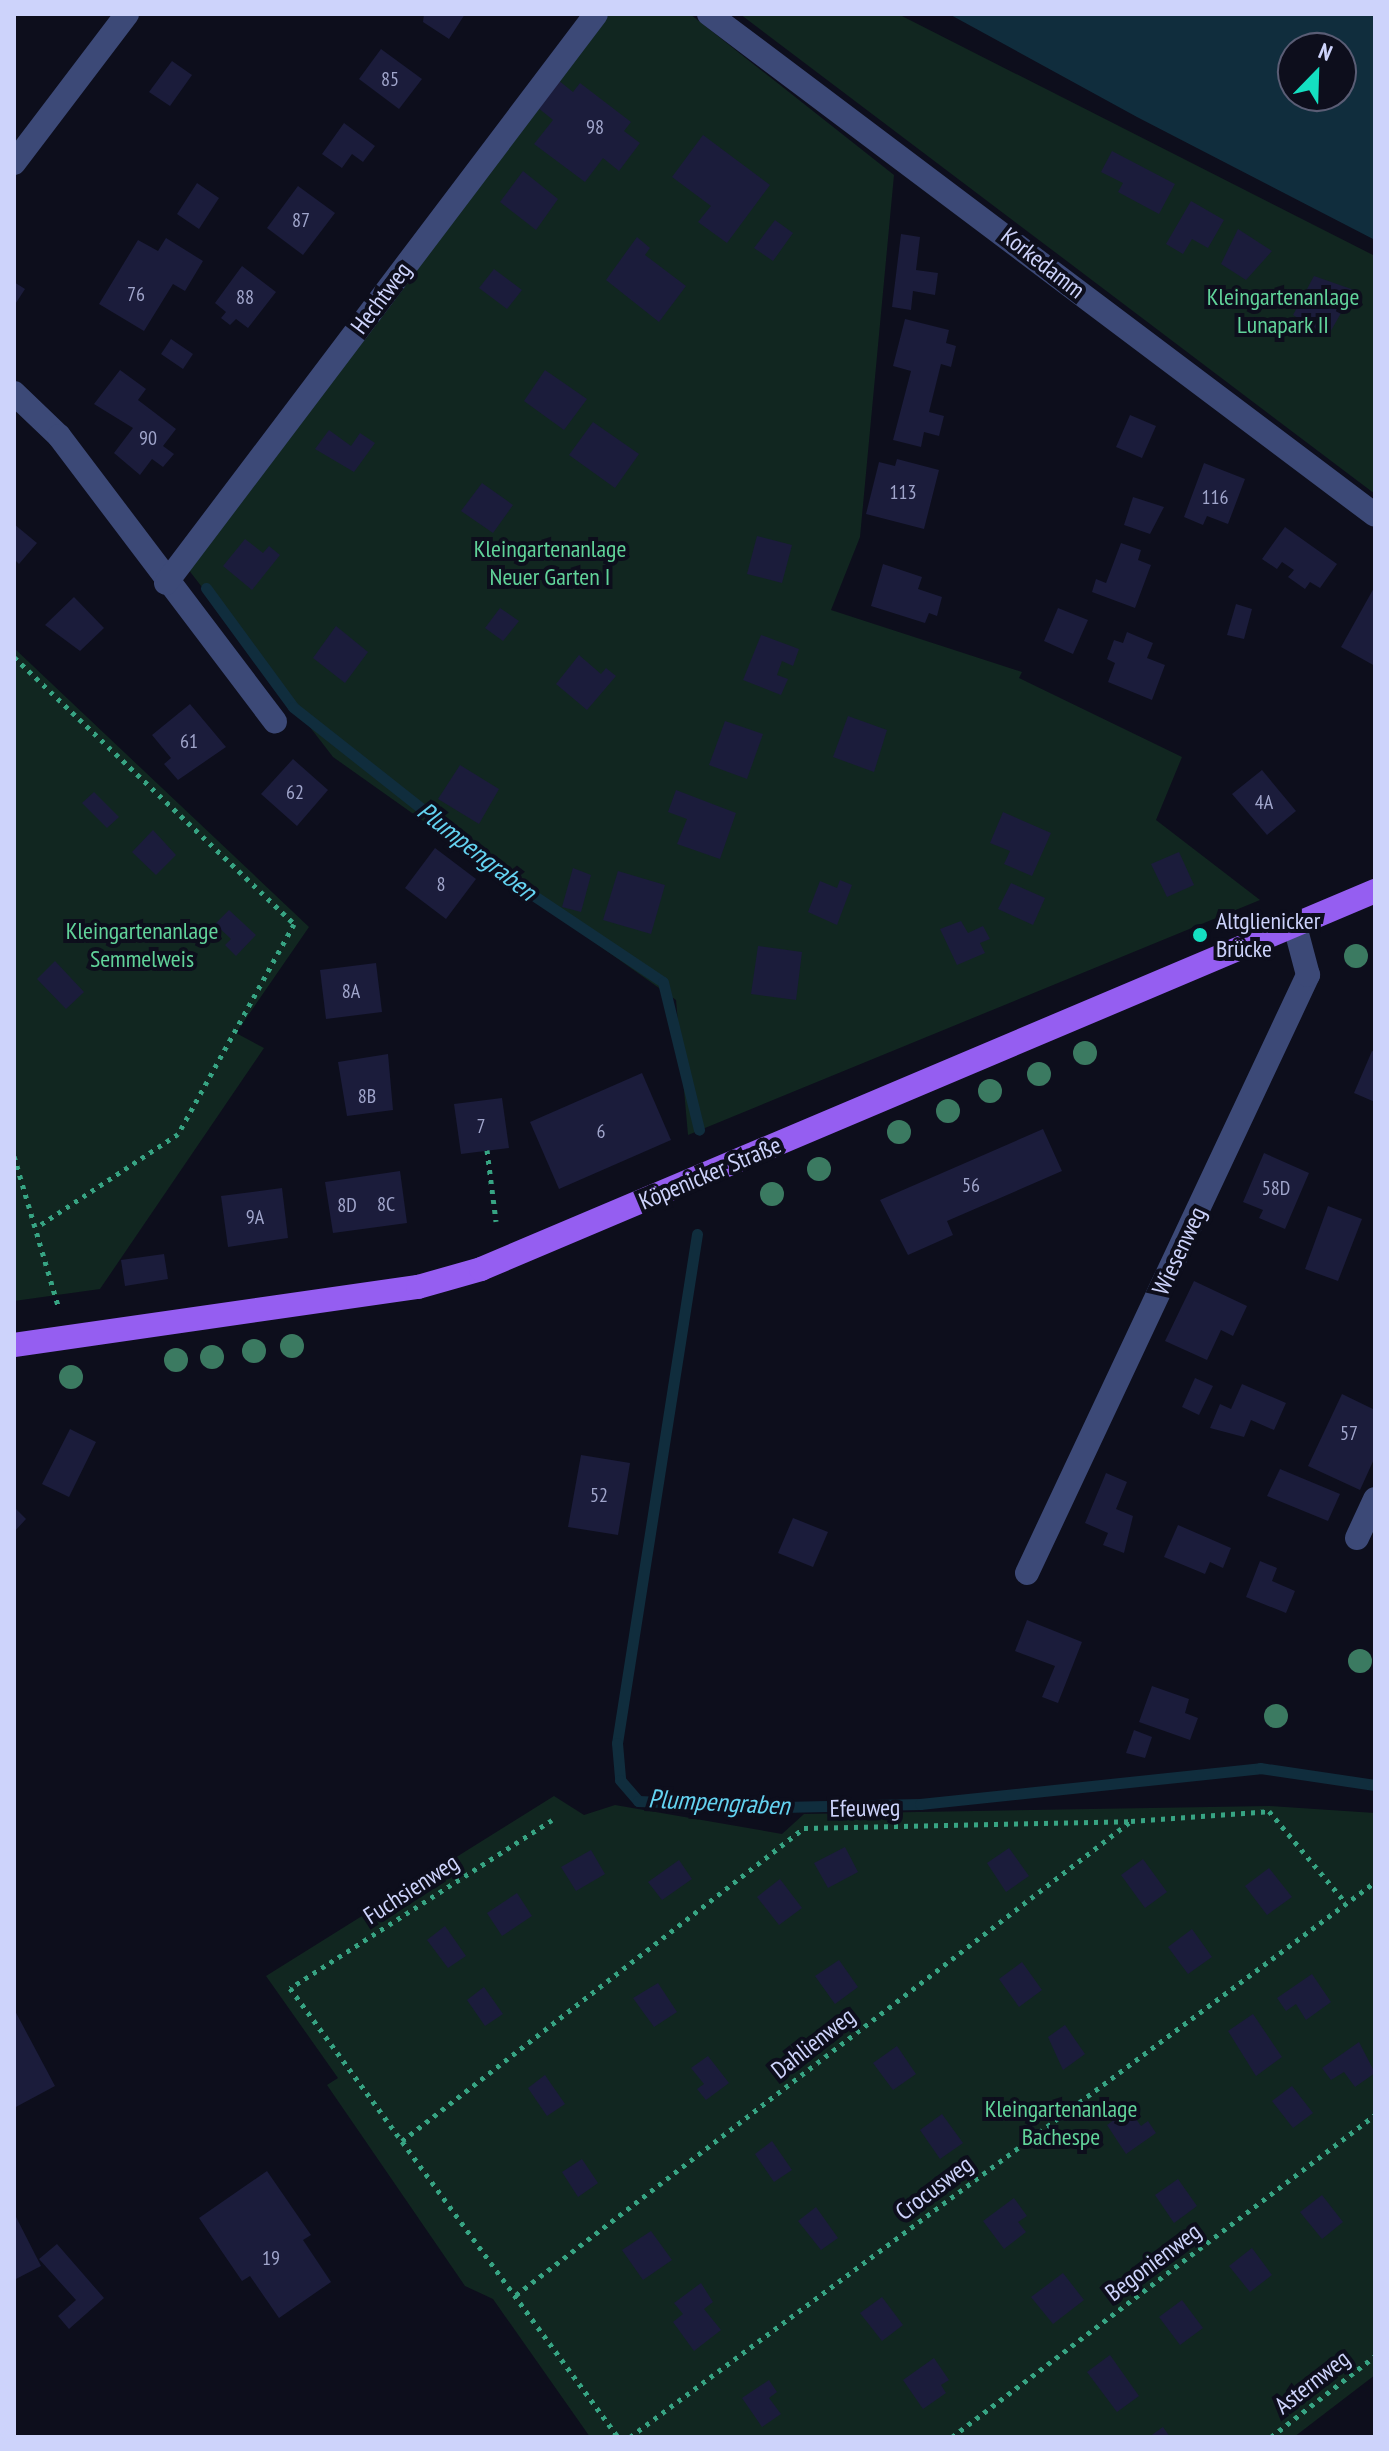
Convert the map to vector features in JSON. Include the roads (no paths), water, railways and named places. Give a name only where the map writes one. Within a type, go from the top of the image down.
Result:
[{"type":"main road","name":"Köpenicker Straße","points":[[14,1345],[418,1287],[481,1269],[1375,891]]},
{"type":"street","points":[[14,163],[127,14]]},
{"type":"street","name":"Hechtweg","points":[[166,583],[596,14]]},
{"type":"street","name":"Korkedamm","points":[[709,14],[1375,515]]},
{"type":"street","points":[[14,393],[59,436],[166,583],[275,722]]},
{"type":"street","name":"Wiesenweg","points":[[1027,1573],[1308,975],[1295,926]]},
{"type":"street","points":[[1357,1538],[1375,1499]]},
{"type":"water","points":[[949,14],[1375,14],[1375,240],[1137,117]]},
{"type":"waterway","name":"Plumpengraben","points":[[206,588],[293,707],[518,885],[663,982],[699,1130]]},
{"type":"waterway","name":"Plumpengraben","points":[[697,1234],[617,1743],[620,1780],[638,1801],[781,1807],[920,1804],[1260,1768],[1375,1785]]},
{"type":"place","name":"Altglienicker Brücke","points":[[1200,935]]},
{"type":"park label","name":"Kleingartenanlage Lunapark II","points":[[1283,311]]},
{"type":"park label","name":"Kleingartenanlage Neuer Garten I","points":[[550,563]]},
{"type":"park label","name":"Kleingartenanlage Semmelweis","points":[[142,945]]},
{"type":"park label","name":"Kleingartenanlage Bachespe","points":[[1061,2123]]}]
